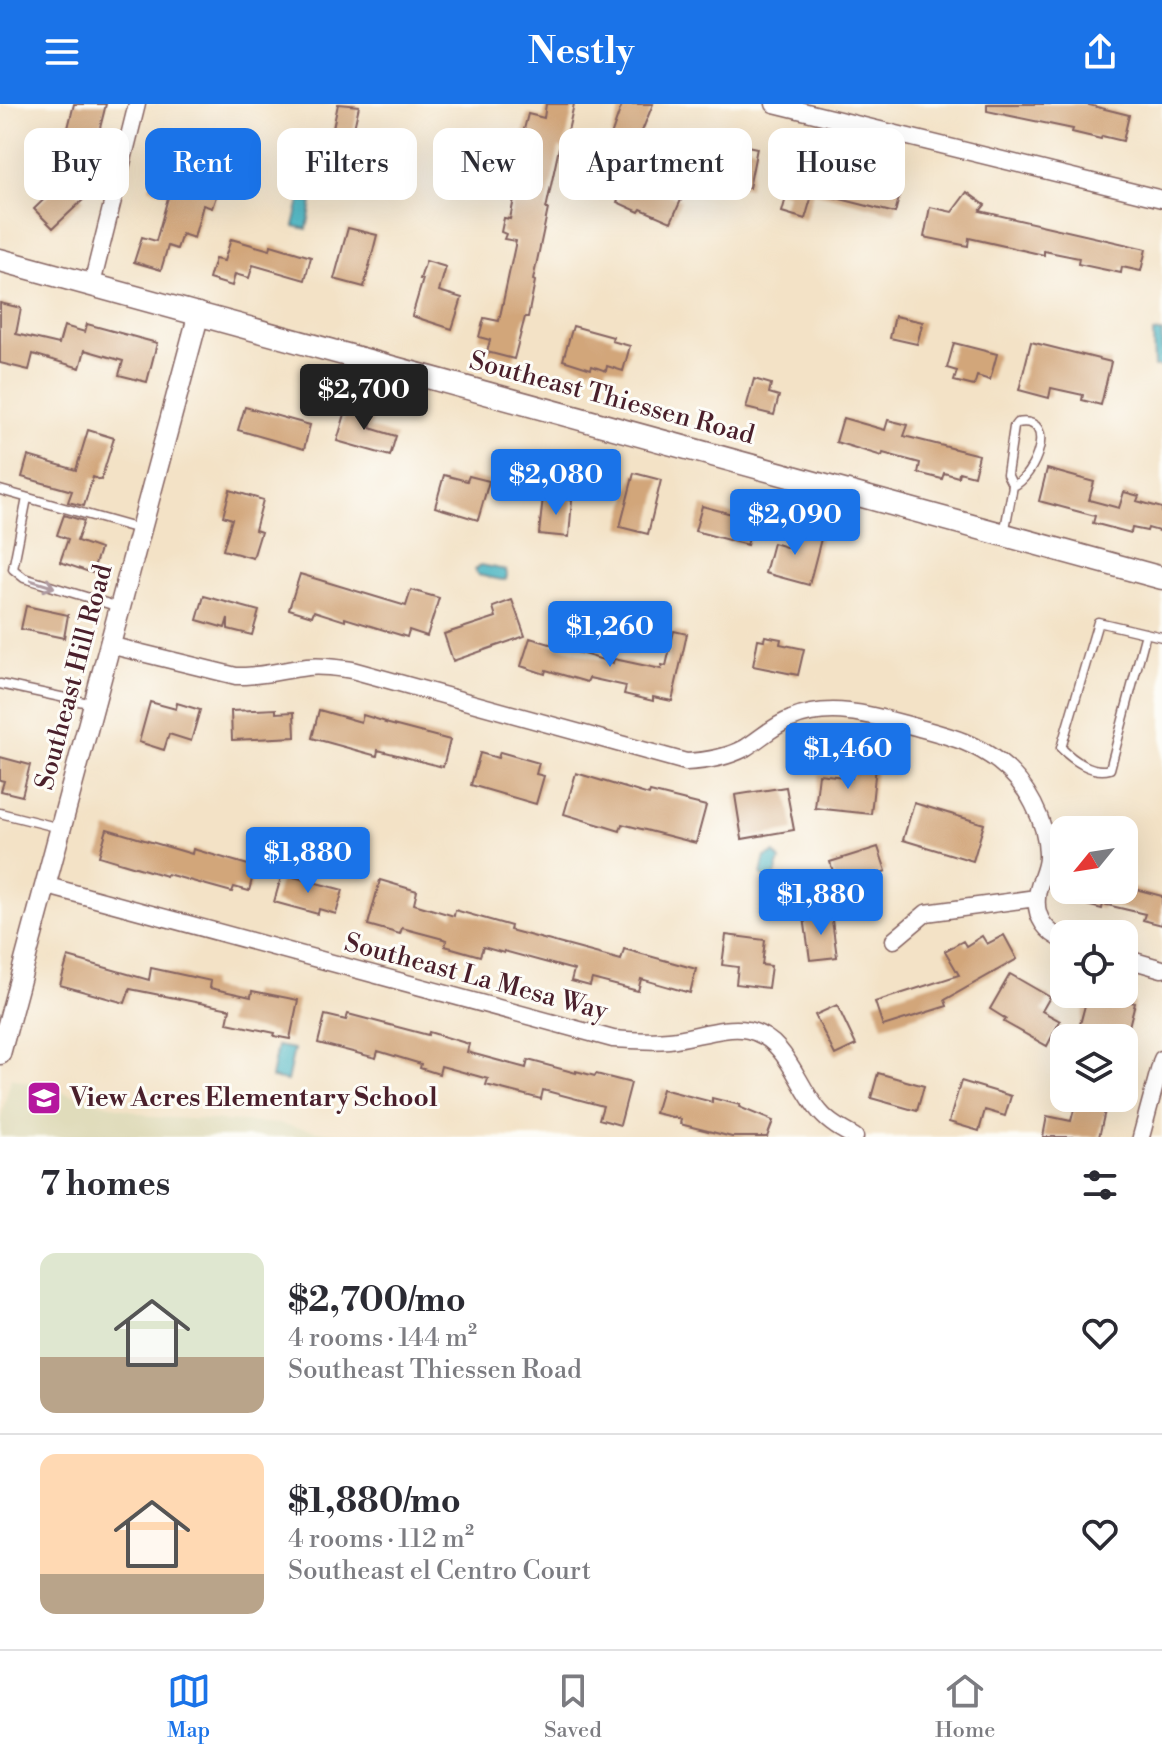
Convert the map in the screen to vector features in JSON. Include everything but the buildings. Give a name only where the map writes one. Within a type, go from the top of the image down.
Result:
[{"type":"main road","name":"Southeast Thiessen Road","points":[[0,260],[1162,578]]},
{"type":"street","points":[[92,284],[137,104]]},
{"type":"street","points":[[774,104],[1162,199]]},
{"type":"street","name":"Southeast Hill Road","points":[[0,1054],[6,1006],[60,829],[199,313]]},
{"type":"street","points":[[109,645],[236,676],[253,677],[309,667],[352,670],[686,762],[723,757],[745,748],[788,720],[827,711],[866,714],[968,742],[988,753],[1016,777],[1039,816],[1048,859],[1036,898],[1041,920],[1050,934]]},
{"type":"street","name":"Southeast La Mesa Way","points":[[44,885],[613,1039],[669,1040],[735,1029],[750,1030],[767,1038],[783,1054],[821,1114],[855,1137]]},
{"type":"street","points":[[894,940],[926,913],[1036,898]]},
{"type":"street","points":[[1138,962],[1162,969]]},
{"type":"street","points":[[1141,1137],[1162,1059]]},
{"type":"lane","points":[[1004,535],[1013,486],[1007,474],[1014,427],[1017,423],[1029,421],[1040,431],[1041,444],[1025,478],[1013,486]]},
{"type":"lane","points":[[0,490],[140,530]]},
{"type":"lane","points":[[27,498],[13,569],[24,578],[119,607]]},
{"type":"lane","points":[[1146,633],[1110,769],[1101,772],[1073,760],[1061,748],[1098,622],[1146,633],[1162,637]]},
{"type":"lane","points":[[0,684],[93,704]]},
{"type":"lane","points":[[0,813],[60,829]]},
{"type":"shaded area","name":"View Acres Elementary School","points":[[11,1078],[154,1117],[281,1124],[349,1137],[0,1137],[0,1121]]},
{"type":"water","points":[[300,200],[312,203],[307,229],[294,226]]},
{"type":"water","points":[[1162,332],[1162,367],[1154,367],[1153,333]]},
{"type":"water","points":[[481,565],[506,570],[506,579],[478,575],[475,570]]},
{"type":"water","points":[[774,853],[780,860],[774,879],[766,880],[761,874],[765,857]]},
{"type":"water","points":[[277,1046],[294,1049],[287,1081],[271,1078]]},
{"type":"place","name":"View Acres Elementary School","points":[[44,1098]]}]
